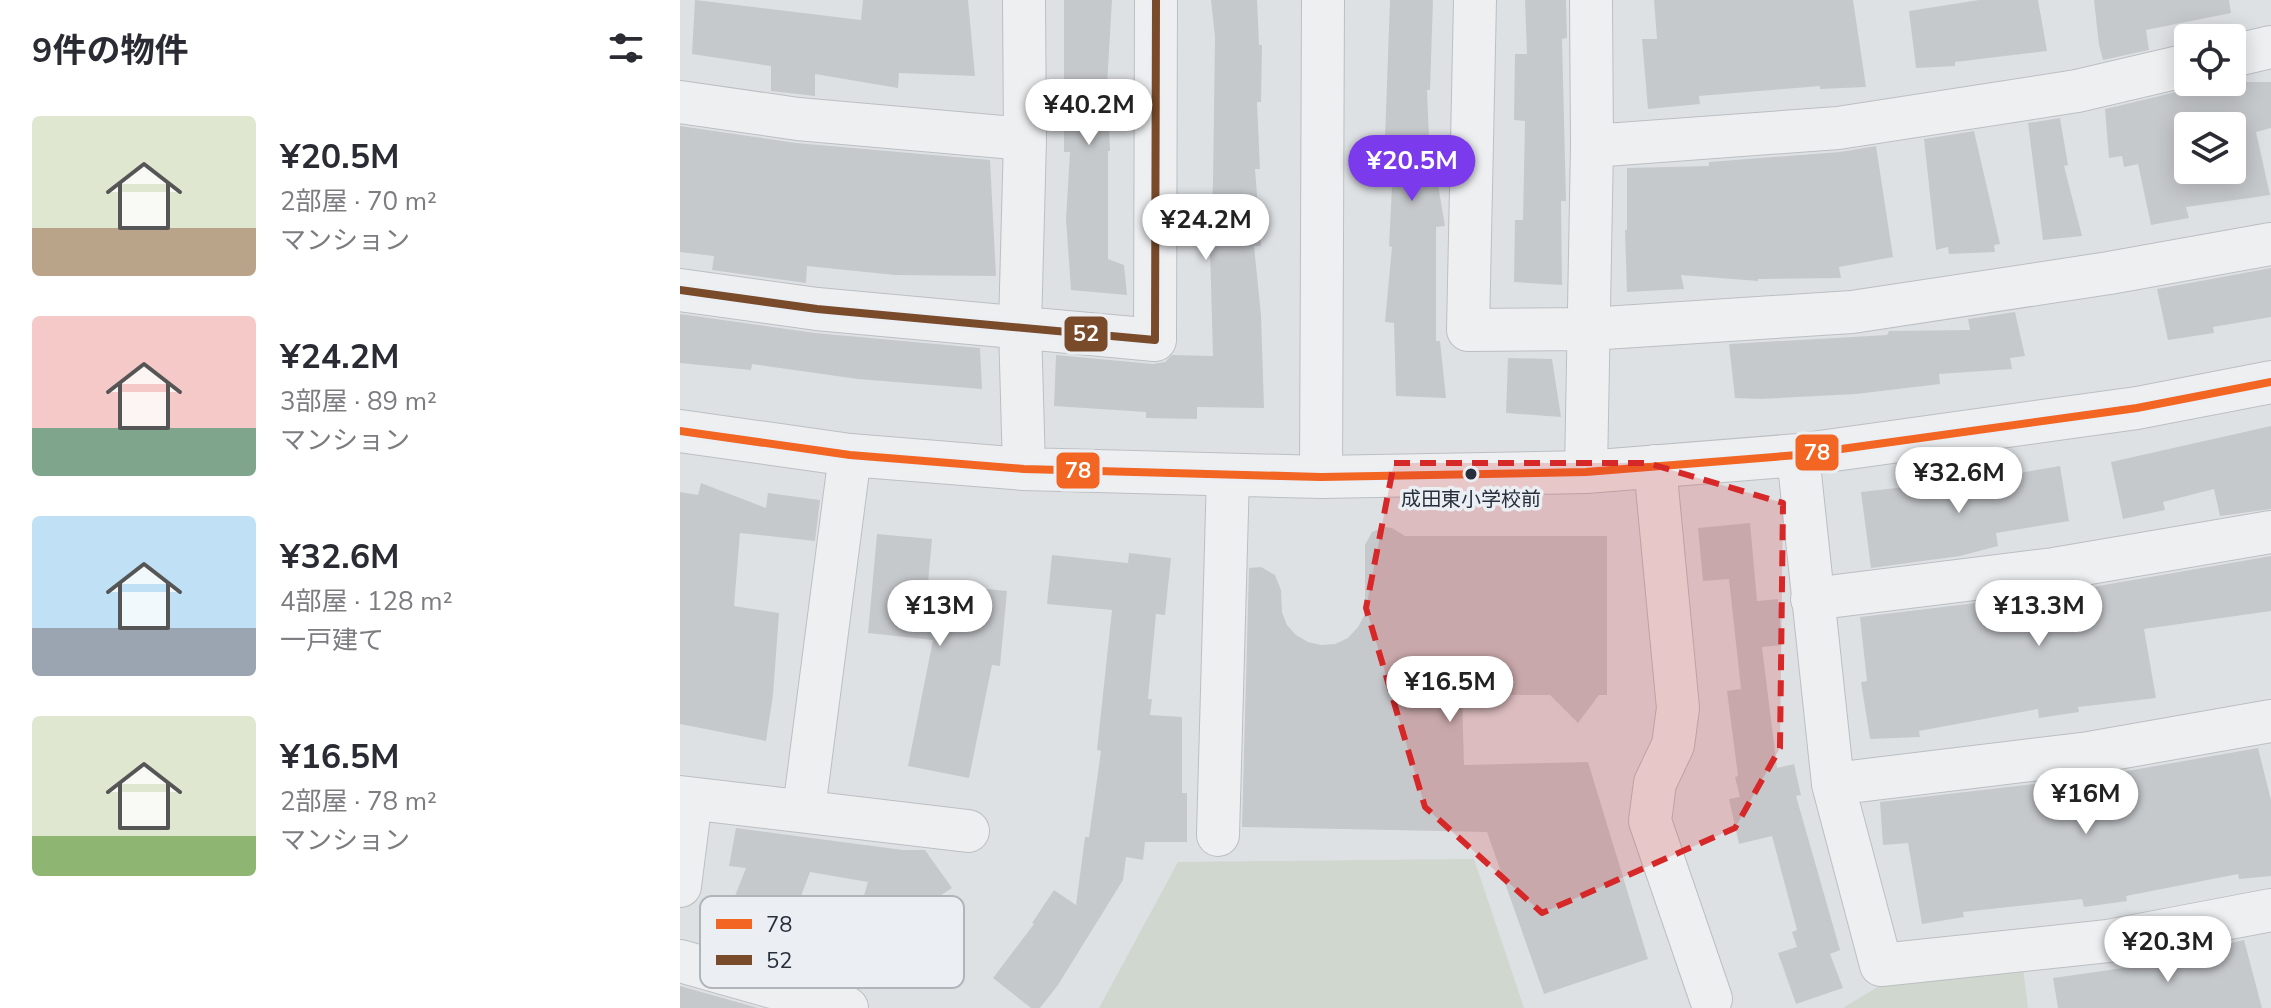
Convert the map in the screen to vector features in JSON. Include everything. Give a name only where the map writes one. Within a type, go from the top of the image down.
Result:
[{"type":"street","points":[[1024,0],[1025,139],[1020,327],[1024,469]]},
{"type":"street","points":[[680,290],[817,309],[1155,340],[1156,0]]},
{"type":"street","points":[[1321,477],[1323,0]]},
{"type":"street","points":[[1475,0],[1468,330],[1589,329],[1852,312],[2109,273],[2271,244]]},
{"type":"street","points":[[1586,472],[1592,146],[1591,0]]},
{"type":"street","points":[[2246,53],[2271,47]]},
{"type":"street","points":[[1592,146],[1838,128],[2077,91],[2174,68]]},
{"type":"street","points":[[680,102],[798,119],[1025,139]]},
{"type":"street","points":[[680,431],[850,455],[1024,469],[1321,477],[1586,472],[1798,455],[2137,408],[2271,382]]},
{"type":"street","points":[[804,809],[850,455]]},
{"type":"street","points":[[1798,455],[1833,784],[1881,965],[2108,941],[2271,910]]},
{"type":"street","points":[[1655,466],[1678,708],[1673,745],[1655,783],[1650,821],[1711,999]]},
{"type":"street","points":[[1218,835],[1228,475]]},
{"type":"street","points":[[1812,599],[2054,569],[2271,532]]},
{"type":"street","points":[[1833,784],[2089,753],[2271,721]]},
{"type":"street","points":[[680,886],[686,798],[804,809],[968,831]]},
{"type":"street","points":[[680,961],[700,967]]},
{"type":"street","points":[[776,988],[847,1008]]},
{"type":"highlighted area","points":[[1394,463],[1647,463],[1783,503],[1780,748],[1735,828],[1542,913],[1425,807],[1366,608]]},
{"type":"shaded area","points":[[1474,859],[1524,1008],[1099,1008],[1178,862]]},
{"type":"shaded area","points":[[2023,968],[2028,1008],[1843,1008],[1881,985]]},
{"type":"building","points":[[695,0],[861,20],[863,0],[968,0],[975,76],[899,73],[898,88],[815,74],[815,96],[771,91],[771,66],[692,54]]},
{"type":"building","points":[[1064,0],[1112,0],[1107,86],[1110,151],[1108,259],[1124,265],[1127,295],[1071,290],[1066,219],[1070,152],[1064,152]]},
{"type":"building","points":[[1211,0],[1257,0],[1259,45],[1262,45],[1261,102],[1257,102],[1260,169],[1255,169],[1261,246],[1254,246],[1261,315],[1264,408],[1197,407],[1197,419],[1146,418],[1146,412],[1054,406],[1056,355],[1153,364],[1165,362],[1172,355],[1213,356],[1210,248],[1215,37]]},
{"type":"building","points":[[1390,0],[1433,0],[1430,90],[1427,90],[1431,185],[1438,185],[1445,226],[1436,227],[1436,341],[1440,341],[1446,398],[1396,396],[1394,323],[1385,322],[1392,247],[1389,246],[1393,166],[1384,166]]},
{"type":"building","points":[[1525,0],[1566,0],[1567,38],[1562,39],[1566,201],[1561,201],[1562,285],[1514,282],[1515,220],[1523,220],[1525,121],[1514,120],[1515,54],[1527,54]]},
{"type":"building","points":[[1654,0],[1853,0],[1866,87],[1820,89],[1820,86],[1699,96],[1700,104],[1648,109],[1642,39],[1657,39]]},
{"type":"building","points":[[1979,0],[2038,0],[2047,51],[1955,62],[1955,66],[1916,68],[1909,11]]},
{"type":"building","points":[[2094,0],[2229,0],[2231,13],[2146,30],[2149,50],[2103,60]]},
{"type":"building","points":[[2246,82],[2271,82],[2271,128],[2256,132],[2270,195],[2186,207],[2189,218],[2151,225],[2138,164],[2124,167],[2122,156],[2109,158],[2105,109],[2174,93],[2174,96],[2246,96]]},
{"type":"building","points":[[2060,118],[2068,165],[2064,166],[2082,236],[2043,240],[2028,123]]},
{"type":"building","points":[[680,126],[796,143],[990,160],[996,276],[895,275],[807,266],[806,283],[712,270],[714,256],[680,252]]},
{"type":"building","points":[[1974,131],[2000,244],[1994,245],[1995,252],[1949,254],[1948,247],[1936,250],[1924,139]]},
{"type":"building","points":[[1876,146],[1893,257],[1839,267],[1841,278],[1758,281],[1681,275],[1684,289],[1627,292],[1627,168],[1709,166],[1709,162],[1840,152]]},
{"type":"building","points":[[2271,268],[2271,317],[2213,327],[2214,333],[2168,340],[2157,289]]},
{"type":"building","points":[[2015,312],[2025,356],[2010,358],[2012,369],[1939,374],[1940,384],[1856,394],[1735,398],[1729,344],[1887,335],[1889,331],[1970,330],[1968,319]]},
{"type":"building","points":[[680,314],[815,333],[980,348],[982,389],[858,379],[752,364],[751,370],[680,363]]},
{"type":"building","points":[[1508,358],[1552,359],[1561,417],[1506,413]]},
{"type":"building","points":[[2271,426],[2271,509],[2220,516],[2214,489],[2163,502],[2165,510],[2123,519],[2111,462]]},
{"type":"building","points":[[2060,466],[2069,521],[1996,533],[1998,546],[1960,556],[1871,568],[1861,492]]},
{"type":"building","points":[[701,483],[766,508],[768,493],[820,500],[815,541],[740,533],[734,606],[779,613],[766,741],[680,724],[680,492],[698,495]]},
{"type":"building","points":[[1750,523],[1757,601],[1778,599],[1782,645],[1762,647],[1777,768],[1794,764],[1801,795],[1796,796],[1840,950],[1830,954],[1843,988],[1796,1004],[1778,953],[1797,947],[1792,932],[1797,930],[1772,836],[1739,844],[1729,799],[1740,797],[1735,777],[1738,776],[1727,691],[1741,689],[1729,579],[1703,581],[1698,528]]},
{"type":"building","points":[[1385,527],[1405,536],[1607,536],[1607,695],[1599,695],[1578,723],[1550,695],[1462,695],[1464,765],[1588,762],[1648,959],[1544,994],[1487,832],[1242,827],[1249,568],[1261,567],[1275,575],[1281,590],[1282,612],[1287,625],[1296,635],[1321,645],[1335,644],[1348,638],[1365,614],[1365,545],[1372,532]]},
{"type":"building","points":[[877,534],[932,539],[928,583],[1007,591],[1000,666],[992,665],[969,778],[908,766],[933,640],[868,633]]},
{"type":"building","points":[[1129,553],[1171,558],[1165,615],[1156,614],[1148,699],[1152,699],[1150,715],[1182,717],[1182,793],[1187,793],[1187,842],[1145,842],[1143,860],[1126,857],[1123,880],[1058,985],[1040,1008],[1031,1008],[993,978],[1034,924],[1054,890],[1076,905],[1101,751],[1097,750],[1112,610],[1047,604],[1052,555],[1128,563]]},
{"type":"building","points":[[2271,556],[2271,611],[2144,629],[2156,698],[2078,707],[2079,712],[2039,718],[2038,709],[1919,731],[1920,737],[1870,739],[1861,682],[1867,681],[1860,617],[2058,593]]},
{"type":"building","points":[[2258,748],[2271,800],[2271,876],[2239,879],[2238,874],[2126,896],[2127,901],[2084,907],[2082,899],[1963,912],[1964,917],[1922,924],[1908,843],[1883,845],[1880,802],[2093,777]]},
{"type":"building","points":[[736,828],[903,850],[925,850],[952,888],[940,896],[864,896],[868,882],[810,872],[801,896],[735,896],[746,868],[729,866]]},
{"type":"building","points":[[2244,940],[2262,1008],[2058,1008],[2053,978],[2208,956],[2207,948]]},
{"type":"building","points":[[680,986],[758,1008],[680,1008]]},
{"type":"transit line","name":"52","points":[[680,290],[817,309],[1155,340],[1156,0]]},
{"type":"transit line","name":"78","points":[[680,431],[850,455],[1024,469],[1321,477],[1586,472],[1798,455],[2137,408],[2271,382]]},
{"type":"place","name":"成田東小学校前","points":[[1471,474]]}]
